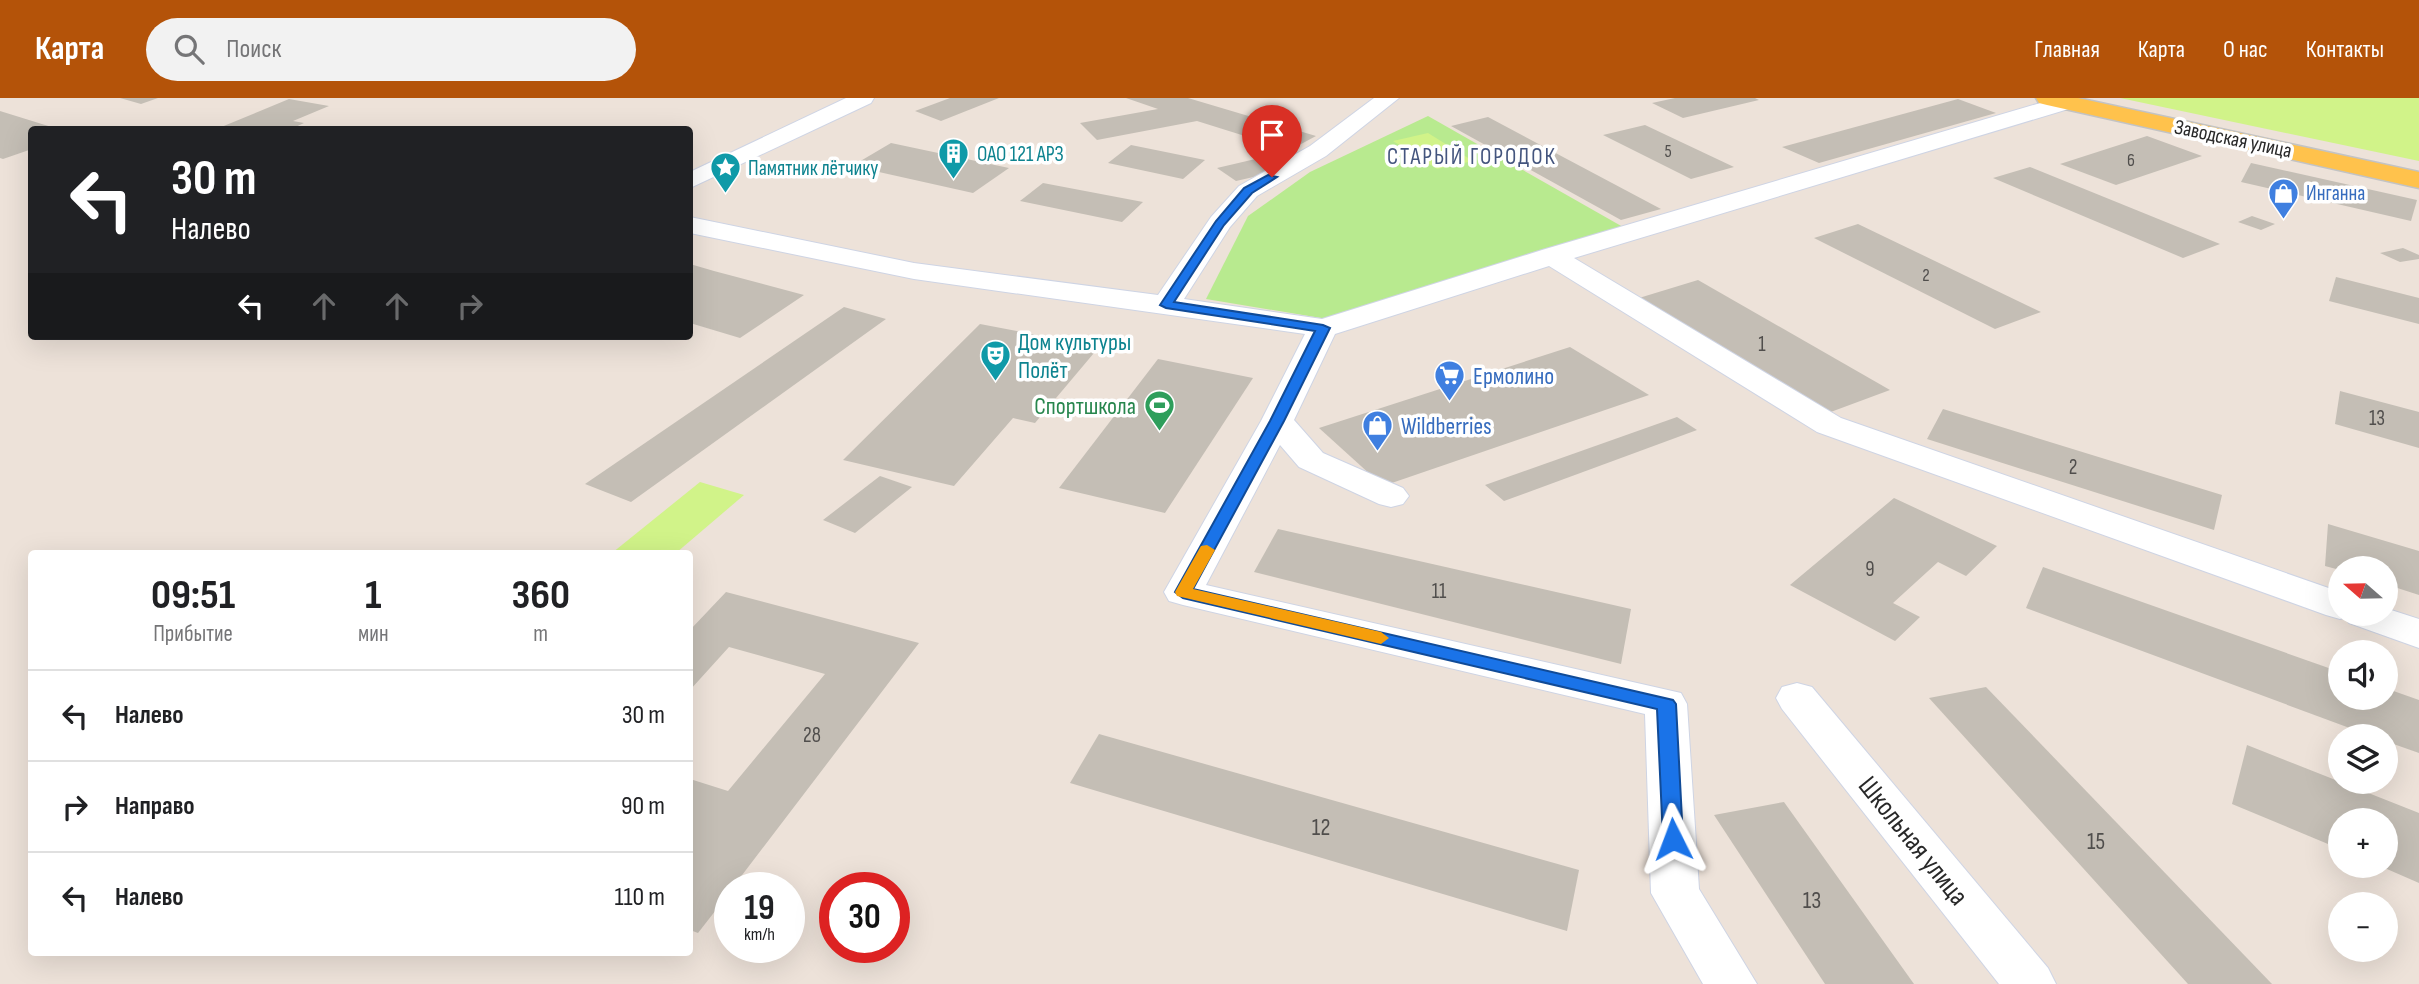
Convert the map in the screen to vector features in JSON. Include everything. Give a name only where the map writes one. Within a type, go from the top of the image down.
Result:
[{"type":"main road","name":"Заводская улица","points":[[2057,100],[2419,180]]},
{"type":"street","points":[[693,180],[863,98]]},
{"type":"street","points":[[1166,305],[1220,223],[1248,191],[1318,151],[1388,98]]},
{"type":"street","points":[[693,226],[914,271],[1323,328],[2057,100]]},
{"type":"street","points":[[1552,256],[1829,425],[2328,602]]},
{"type":"street","points":[[1323,328],[1277,421],[1183,592],[1666,704],[1675,893],[1731,984]]},
{"type":"street","points":[[1277,421],[1311,460],[1391,496]]},
{"type":"street","points":[[2397,626],[2419,634]]},
{"type":"street","name":"Школьная улица","points":[[1797,698],[2029,984]]},
{"type":"green space","points":[[2120,98],[2419,98],[2419,161]]},
{"type":"green space","points":[[1428,116],[1623,227],[1327,319],[1206,299],[1248,216],[1310,172]]},
{"type":"green space","points":[[1428,133],[1473,161],[1437,169],[1393,141]]},
{"type":"green space","points":[[700,482],[744,495],[680,550],[616,550]]},
{"type":"building","points":[[120,98],[158,98],[141,104]]},
{"type":"building","points":[[950,98],[999,98],[941,121],[915,111]]},
{"type":"building","points":[[1126,98],[1188,98],[1316,136],[1290,150],[1197,121],[1097,140],[1080,123],[1158,109]]},
{"type":"building","points":[[1675,98],[1759,100],[1683,118],[1652,103]]},
{"type":"building","points":[[289,99],[329,106],[293,121],[304,123],[298,126],[224,126]]},
{"type":"building","points":[[1958,99],[1996,113],[1819,163],[1782,147]]},
{"type":"building","points":[[0,111],[48,126],[28,126],[28,150],[0,158]]},
{"type":"building","points":[[1488,117],[1661,209],[1621,220],[1451,126]]},
{"type":"building","points":[[1645,125],[1734,167],[1691,179],[1603,135]]},
{"type":"building","points":[[2147,136],[2202,156],[2116,185],[2060,164]]},
{"type":"building","name":"OAO 121 АРЗ","points":[[891,143],[1009,168],[973,193],[852,166]]},
{"type":"building","points":[[1131,145],[1205,160],[1183,179],[1108,163]]},
{"type":"building","points":[[1264,157],[1284,170],[1236,181],[1217,168]]},
{"type":"building","points":[[2251,163],[2417,200],[2411,221],[2241,182]]},
{"type":"building","points":[[2030,167],[2220,244],[2183,258],[1993,178]]},
{"type":"building","points":[[1043,183],[1143,202],[1122,222],[1020,201]]},
{"type":"building","points":[[2252,216],[2275,224],[2261,230],[2238,222]]},
{"type":"building","points":[[1858,224],[2041,312],[1995,329],[1814,238]]},
{"type":"building","points":[[2403,248],[2419,255],[2419,259],[2400,262],[2380,253]]},
{"type":"building","points":[[693,265],[804,295],[740,338],[693,324]]},
{"type":"building","points":[[2336,277],[2419,298],[2419,324],[2329,301]]},
{"type":"building","points":[[1698,280],[1890,390],[1828,413],[1639,298]]},
{"type":"building","points":[[844,307],[886,319],[631,502],[585,484]]},
{"type":"building","name":"Дом культуры Полёт","points":[[980,324],[1099,347],[1035,423],[1013,418],[954,486],[843,460]]},
{"type":"building","points":[[1570,347],[1649,395],[1383,486],[1319,428]]},
{"type":"building","name":"Спортшкола","points":[[1158,359],[1253,378],[1165,513],[1059,488]]},
{"type":"building","points":[[2340,391],[2419,412],[2419,448],[2335,424]]},
{"type":"building","points":[[1943,409],[2222,495],[2214,530],[1927,439]]},
{"type":"building","points":[[1677,417],[1697,430],[1504,501],[1485,485]]},
{"type":"building","points":[[880,476],[912,487],[855,533],[823,520]]},
{"type":"building","points":[[1894,498],[1997,546],[1966,576],[1938,562],[1893,603],[1920,617],[1895,641],[1790,585]]},
{"type":"building","points":[[2328,524],[2419,551],[2419,595],[2398,588],[2398,556],[2328,556],[2328,567],[2325,566]]},
{"type":"building","points":[[1278,529],[1631,609],[1621,664],[1254,572]]},
{"type":"building","points":[[2043,567],[2328,668],[2328,710],[2398,710],[2398,693],[2419,700],[2419,753],[2398,746],[2398,724],[2339,724],[2026,608]]},
{"type":"building","points":[[726,592],[919,643],[744,872],[714,872],[714,912],[698,933],[693,931],[693,780],[728,791],[825,674],[729,647],[693,687],[693,627]]},
{"type":"building","points":[[1986,687],[2272,984],[2188,984],[1929,698]]},
{"type":"building","points":[[1099,734],[1579,870],[1567,931],[1070,783]]},
{"type":"building","points":[[2247,745],[2328,777],[2328,794],[2371,794],[2419,813],[2419,883],[2398,874],[2398,808],[2328,808],[2328,844],[2232,804]]},
{"type":"building","points":[[1784,802],[1914,984],[1825,984],[1714,815]]},
{"type":"slow traffic","points":[[1207,550],[1183,592],[1381,638]]},
{"type":"place","name":"OAO 121 АРЗ","points":[[954,181]]},
{"type":"place","name":"Памятник лётчику","points":[[725,195]]},
{"type":"place","name":"Инганна","points":[[2283,220]]},
{"type":"place","name":"Дом культуры Полёт","points":[[995,383]]},
{"type":"place","name":"Ермолино","points":[[1450,403]]},
{"type":"place","name":"Спортшкола","points":[[1159,433]]},
{"type":"place","name":"Wildberries","points":[[1378,453]]},
{"type":"district","name":"СТАРЫЙ ГОРОДОК","points":[[1472,157]]},
{"type":"route","points":[[1272,177],[1248,191],[1220,223],[1166,305],[1323,328],[1277,421],[1183,592],[1666,704],[1673,839]]}]
